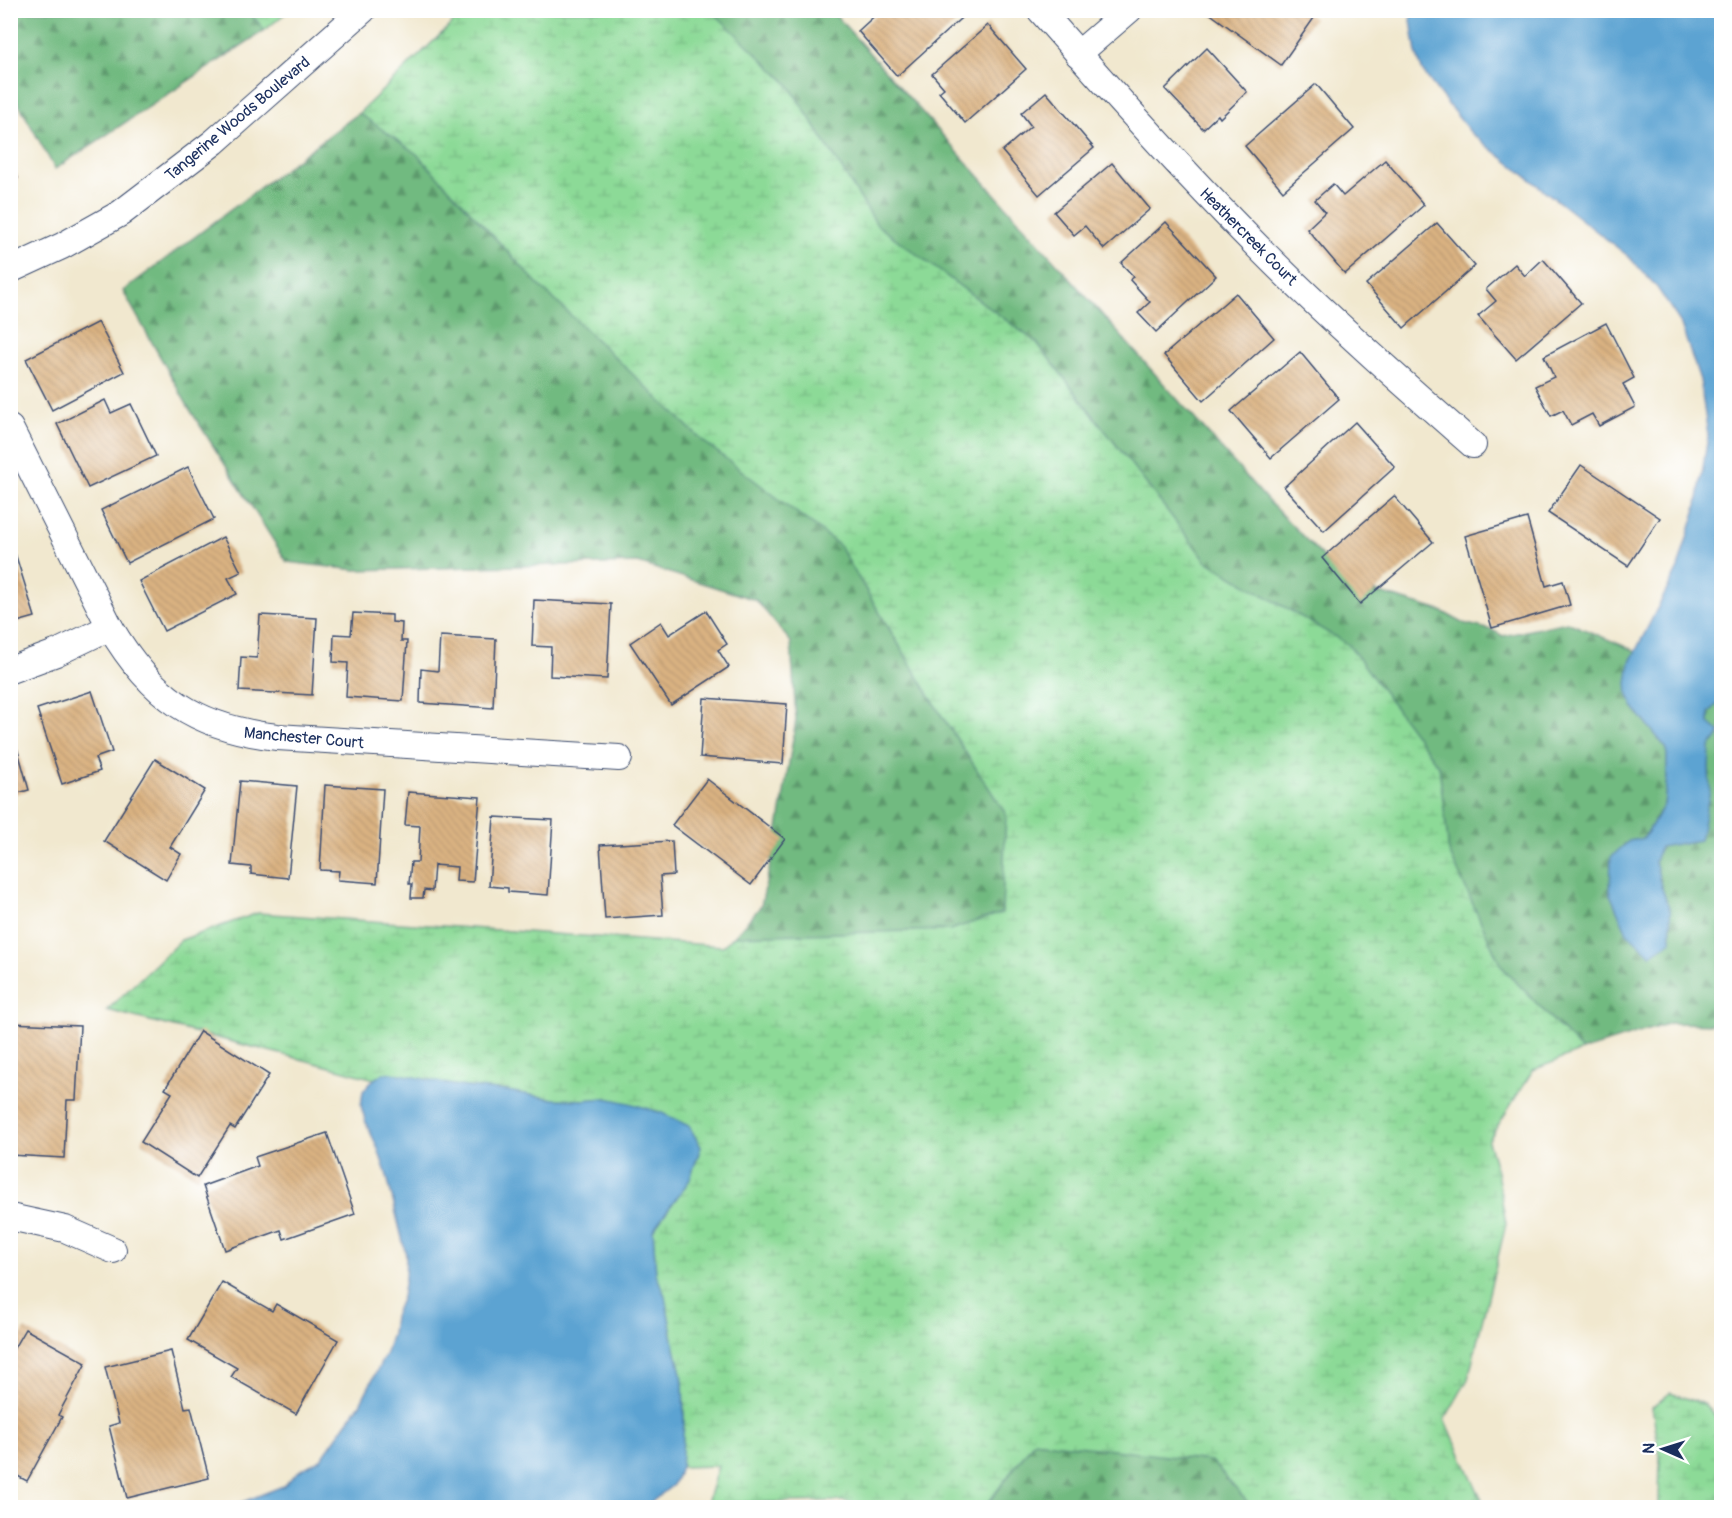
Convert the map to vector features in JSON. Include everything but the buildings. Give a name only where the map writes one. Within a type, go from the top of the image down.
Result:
[{"type":"street","name":"Tangerine Woods Boulevard","points":[[10,270],[62,246],[121,213],[214,142],[363,10]]},
{"type":"street","name":"Heathercreek Court","points":[[1040,10],[1143,127],[1275,264],[1388,370],[1473,445]]},
{"type":"street","points":[[1078,54],[1129,10]]},
{"type":"street","name":"Manchester Court","points":[[10,428],[110,627],[130,658],[151,683],[195,715],[232,730],[277,737],[619,758]]},
{"type":"street","points":[[10,669],[56,652],[110,627]]},
{"type":"street","points":[[10,1217],[65,1229],[113,1250]]},
{"type":"green space","points":[[711,10],[788,84],[877,225],[1037,343],[1206,561],[1349,645],[1439,767],[1449,852],[1501,966],[1582,1051],[1533,1070],[1488,1141],[1497,1172],[1506,1224],[1468,1379],[1445,1419],[1485,1507],[1252,1507],[1211,1461],[1034,1441],[985,1507],[868,1508],[844,1501],[707,1503],[718,1466],[681,1467],[684,1421],[683,1381],[665,1296],[656,1274],[653,1230],[689,1181],[701,1147],[689,1126],[606,1098],[554,1099],[458,1086],[400,1074],[384,1073],[374,1079],[107,1010],[181,940],[258,913],[723,946],[734,936],[950,930],[1002,913],[1006,814],[940,713],[839,545],[703,441],[538,284],[417,154],[359,113],[465,11]]},
{"type":"green space","points":[[10,11],[248,11],[265,30],[55,169],[11,90]]},
{"type":"green space","points":[[248,11],[288,11],[265,30]]},
{"type":"green space","points":[[711,11],[832,11],[1267,500],[1350,584],[1441,611],[1463,623],[1492,630],[1503,636],[1567,622],[1636,651],[1630,662],[1634,708],[1667,749],[1667,778],[1664,805],[1644,838],[1629,841],[1671,940],[1670,910],[1655,861],[1660,846],[1700,839],[1709,767],[1709,713],[1718,703],[1721,703],[1721,1024],[1670,1023],[1582,1051],[1501,966],[1449,852],[1439,767],[1349,645],[1206,561],[1037,343],[877,225],[788,84]]},
{"type":"green space","points":[[359,113],[417,154],[538,284],[703,441],[839,545],[940,713],[1006,814],[1002,913],[950,930],[734,936],[761,906],[778,829],[796,720],[791,642],[756,600],[638,563],[356,570],[287,562],[189,408],[123,291]]},
{"type":"green space","points":[[1670,1393],[1704,1404],[1721,1422],[1721,1507],[1659,1507],[1660,1456],[1652,1407]]},
{"type":"green space","points":[[1034,1441],[1211,1461],[1252,1507],[985,1508]]},
{"type":"water","points":[[1412,10],[1721,11],[1722,703],[1718,703],[1709,713],[1709,723],[1721,733],[1710,747],[1710,790],[1700,840],[1660,847],[1655,861],[1670,910],[1671,941],[1651,955],[1627,933],[1610,894],[1611,857],[1629,841],[1644,838],[1664,805],[1667,749],[1634,708],[1628,695],[1627,683],[1630,662],[1678,568],[1697,505],[1708,436],[1700,380],[1680,322],[1656,286],[1628,256],[1471,133],[1443,98],[1423,72],[1416,53],[1411,20]]},
{"type":"water","points":[[384,1073],[554,1099],[606,1098],[662,1113],[689,1126],[701,1147],[689,1181],[653,1230],[656,1274],[665,1296],[683,1381],[684,1421],[681,1467],[673,1485],[650,1503],[629,1508],[230,1507],[283,1486],[299,1471],[321,1459],[360,1404],[386,1353],[394,1316],[402,1297],[406,1255],[387,1176],[361,1106],[363,1091],[374,1079]]}]
